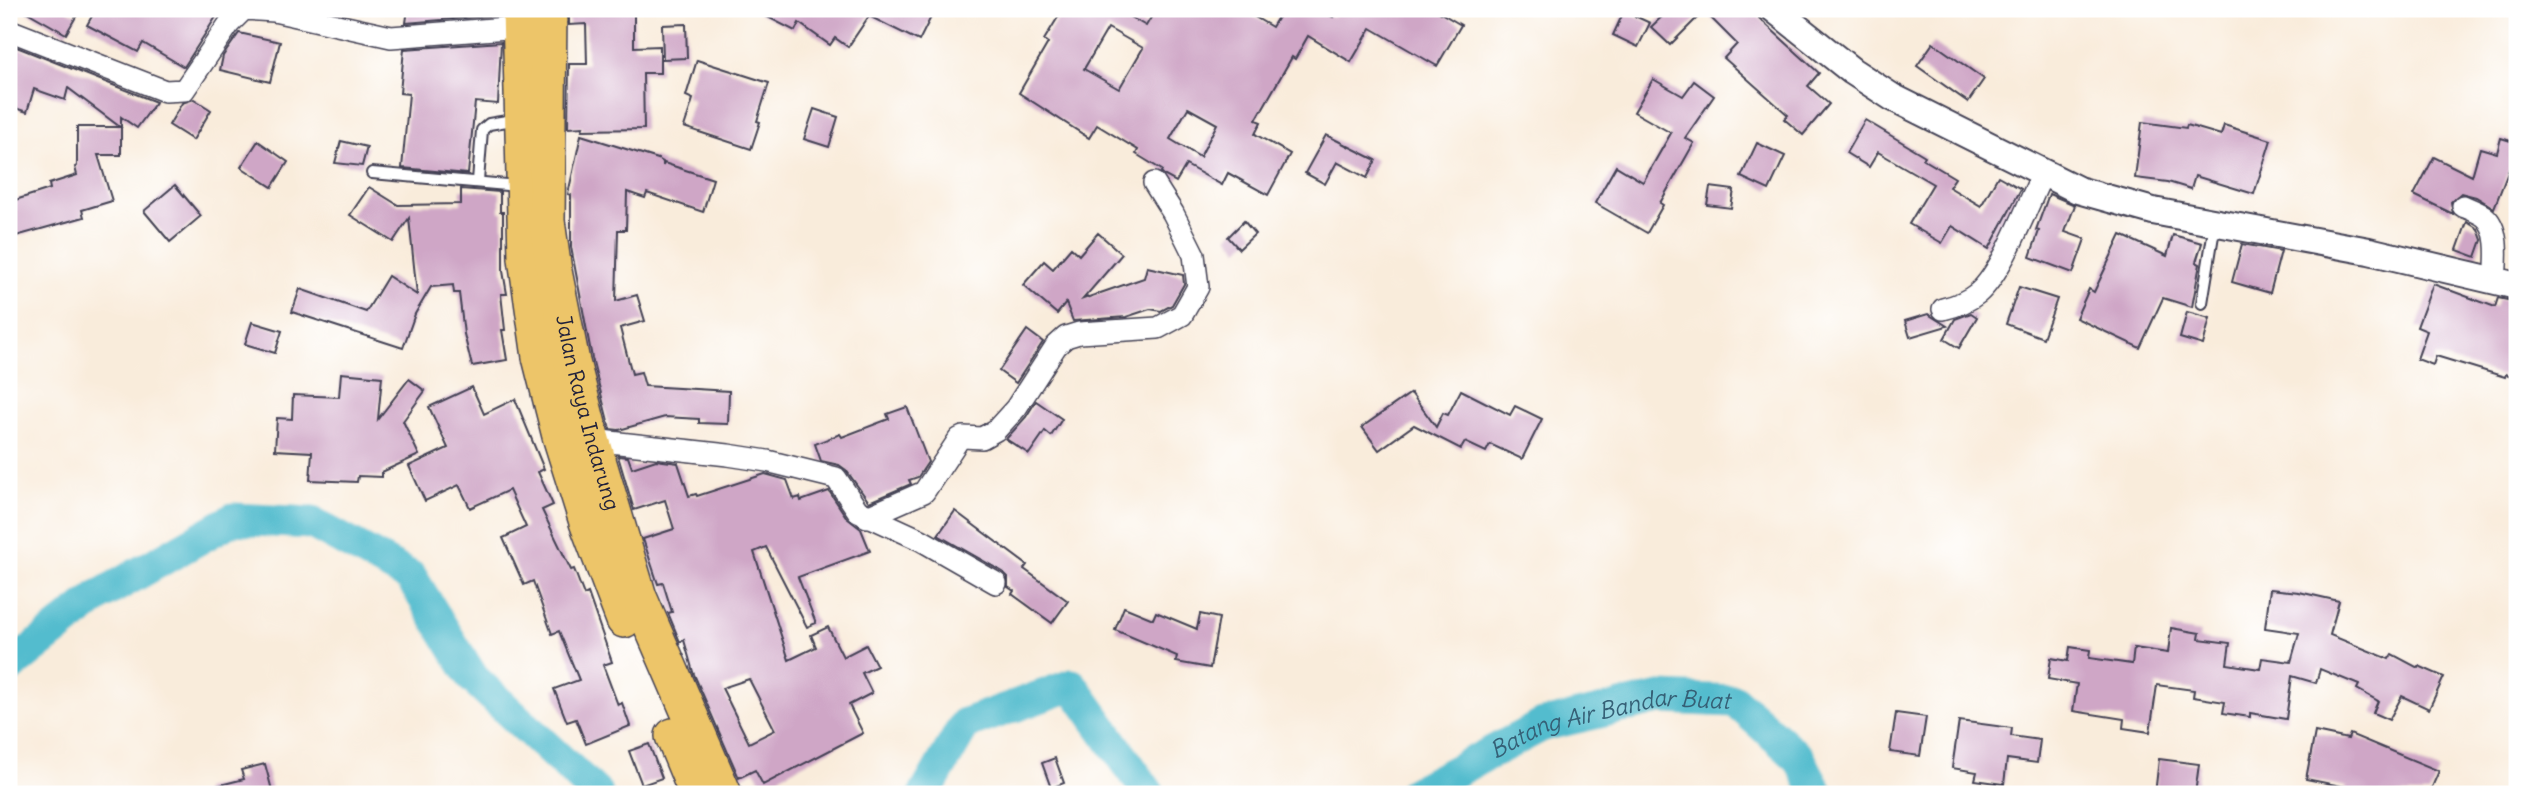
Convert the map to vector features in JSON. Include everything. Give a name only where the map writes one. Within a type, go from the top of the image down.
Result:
[{"type":"highway","name":"Jalan Raya Indarung","points":[[549,9],[547,221],[572,362],[576,438],[587,522],[697,794]]},
{"type":"highway","name":"Jalan Raya Indarung","points":[[520,18],[526,258],[540,357],[724,794]]},
{"type":"street","points":[[9,30],[165,91],[174,92],[184,90],[229,24],[243,9],[274,11],[391,37],[520,18]]},
{"type":"street","points":[[1774,9],[1852,71],[1892,97],[2078,190],[2153,211],[2369,251],[2506,284]]},
{"type":"street","points":[[1943,309],[1964,303],[1994,276],[2043,173]]},
{"type":"street","points":[[867,517],[924,492],[959,439],[982,438],[996,430],[1016,408],[1056,346],[1066,337],[1079,333],[1158,328],[1182,315],[1198,287],[1194,254],[1154,183]]},
{"type":"street","points":[[2463,206],[2486,217],[2492,228],[2496,254],[2506,284]]},
{"type":"street","points":[[576,438],[767,461],[836,478],[852,505],[867,517],[921,540],[996,583]]},
{"type":"lane","points":[[478,181],[482,130],[489,124],[522,119]]},
{"type":"lane","points":[[372,173],[524,187]]},
{"type":"lane","points":[[2202,303],[2215,223]]},
{"type":"building","points":[[22,9],[66,9],[77,15],[66,34]]},
{"type":"building","points":[[96,9],[221,9],[184,67],[143,43],[138,52],[87,25]]},
{"type":"building","points":[[408,9],[500,9],[500,15],[406,23]]},
{"type":"building","points":[[569,9],[634,9],[634,47],[660,46],[660,73],[643,73],[644,129],[568,128],[569,64],[587,64],[586,24],[569,25]]},
{"type":"building","points":[[752,9],[935,9],[919,41],[869,16],[848,47],[835,38],[830,45],[799,23],[795,31]]},
{"type":"building","points":[[1063,9],[1116,9],[1146,26],[1156,9],[1241,9],[1272,27],[1283,9],[1318,9],[1333,17],[1338,9],[1434,9],[1461,25],[1437,66],[1371,28],[1351,62],[1308,36],[1295,59],[1292,57],[1256,120],[1261,122],[1255,134],[1290,154],[1268,195],[1228,173],[1222,185],[1186,165],[1176,182],[1136,154],[1138,150],[1097,125],[1089,138],[1019,93],[1048,43],[1044,40]],"holes":[[[1108,28],[1143,48],[1119,89],[1084,69]],[[1188,108],[1217,124],[1200,157],[1170,139]]]},
{"type":"building","points":[[1670,9],[1759,9],[1759,18],[1819,73],[1808,86],[1829,104],[1803,135],[1784,119],[1788,115],[1724,58],[1737,44],[1704,11],[1670,45],[1651,27]]},
{"type":"building","points":[[1624,11],[1650,23],[1638,47],[1613,35]]},
{"type":"building","points":[[686,24],[687,58],[663,59],[662,25]]},
{"type":"building","points":[[239,33],[280,42],[270,82],[220,70],[223,56]]},
{"type":"building","points":[[501,42],[498,104],[475,102],[468,174],[402,168],[409,94],[400,93],[404,49]]},
{"type":"building","points":[[1933,43],[1984,79],[1968,102],[1917,66]]},
{"type":"building","points":[[9,44],[156,102],[137,128],[121,117],[121,155],[98,155],[112,201],[82,210],[84,217],[9,238],[9,202],[50,189],[49,184],[77,175],[77,127],[120,127],[68,88],[65,100],[34,89],[27,112],[9,106]]},
{"type":"building","points":[[697,60],[769,83],[751,149],[684,127],[693,99],[686,96]]},
{"type":"building","points":[[1653,79],[1683,96],[1694,81],[1714,96],[1685,138],[1694,143],[1660,203],[1663,205],[1647,233],[1595,203],[1616,166],[1643,182],[1671,133],[1634,112]]},
{"type":"building","points":[[194,99],[211,110],[193,140],[169,125],[182,103]]},
{"type":"building","points":[[814,109],[838,117],[829,147],[804,139]]},
{"type":"building","points":[[1865,120],[1925,156],[1923,159],[1955,178],[1949,187],[1981,206],[1998,176],[2021,189],[1989,249],[1952,226],[1942,243],[1909,224],[1933,184],[1878,152],[1869,167],[1846,153]]},
{"type":"building","points":[[2142,122],[2186,128],[2187,125],[2221,135],[2224,125],[2271,140],[2254,194],[2195,176],[2191,189],[2168,182],[2135,178]]},
{"type":"building","points":[[581,135],[658,159],[663,162],[663,166],[664,163],[713,179],[703,212],[647,193],[645,198],[627,192],[626,230],[618,230],[616,301],[637,295],[645,321],[620,328],[632,374],[641,372],[645,386],[729,391],[728,424],[699,423],[699,419],[665,417],[619,430],[610,429],[592,358],[571,247],[571,195],[568,194]]},
{"type":"building","points":[[1326,135],[1376,160],[1367,178],[1337,162],[1325,184],[1305,173]]},
{"type":"building","points":[[2501,138],[2517,143],[2517,158],[2514,157],[2494,208],[2476,197],[2461,193],[2451,202],[2453,214],[2414,195],[2434,157],[2472,176],[2480,148],[2497,153]]},
{"type":"building","points":[[258,141],[288,162],[272,187],[241,167]]},
{"type":"building","points":[[341,141],[367,147],[362,166],[335,163]]},
{"type":"building","points":[[1757,143],[1785,156],[1769,190],[1741,177]]},
{"type":"building","points":[[175,185],[201,216],[170,242],[144,211]]},
{"type":"building","points":[[369,187],[398,205],[461,204],[461,189],[500,192],[500,212],[503,212],[503,271],[507,294],[501,294],[505,330],[502,330],[507,360],[472,366],[464,334],[459,293],[454,293],[453,285],[431,287],[415,314],[403,348],[292,312],[300,289],[366,312],[388,276],[417,295],[409,218],[393,242],[350,215]]},
{"type":"building","points":[[1710,187],[1734,190],[1731,208],[1707,205]]},
{"type":"building","points":[[2049,194],[2075,205],[2065,232],[2085,239],[2073,273],[2030,257]]},
{"type":"building","points":[[1244,221],[1255,234],[1239,249],[1228,237]]},
{"type":"building","points":[[2467,222],[2478,229],[2482,240],[2476,257],[2457,250]]},
{"type":"building","points":[[1098,233],[1122,254],[1083,299],[1144,278],[1147,267],[1183,275],[1184,284],[1172,305],[1161,311],[1150,309],[1126,317],[1073,321],[1066,303],[1057,314],[1023,285],[1044,261],[1053,269],[1071,248],[1079,255]]},
{"type":"building","points":[[2121,235],[2167,256],[2173,235],[2202,243],[2196,262],[2200,264],[2192,307],[2163,298],[2140,348],[2076,318],[2089,289],[2094,292]]},
{"type":"building","points":[[2242,244],[2281,251],[2270,293],[2232,282]]},
{"type":"building","points":[[2433,284],[2495,307],[2498,298],[2517,302],[2517,378],[2506,374],[2505,377],[2436,356],[2433,365],[2417,359],[2427,331],[2417,327]]},
{"type":"building","points":[[2019,287],[2057,299],[2043,338],[2006,324]]},
{"type":"building","points":[[2187,312],[2210,318],[2203,345],[2180,338]]},
{"type":"building","points":[[1971,313],[1977,317],[1959,348],[1944,339],[1955,319]]},
{"type":"building","points":[[1928,314],[1947,326],[1910,337],[1905,321]]},
{"type":"building","points":[[252,322],[282,331],[275,353],[245,344]]},
{"type":"building","points":[[1027,330],[1043,342],[1016,383],[999,371]]},
{"type":"building","points":[[341,373],[382,377],[378,419],[409,379],[425,391],[403,421],[419,455],[382,472],[382,477],[358,476],[357,482],[310,480],[312,452],[275,450],[277,418],[292,419],[293,395],[339,397]]},
{"type":"building","points":[[472,387],[484,414],[515,399],[544,469],[538,472],[553,505],[542,510],[571,570],[574,569],[584,595],[588,593],[612,662],[603,665],[618,705],[622,703],[630,726],[586,744],[576,719],[567,722],[554,689],[579,680],[559,631],[552,634],[533,581],[524,585],[503,538],[526,527],[509,490],[470,508],[459,485],[425,501],[409,466],[448,448],[429,407]]},
{"type":"building","points":[[1461,390],[1510,415],[1515,406],[1542,419],[1522,459],[1490,444],[1486,452],[1465,442],[1461,449],[1414,425],[1379,450],[1362,427],[1411,393],[1436,427],[1443,413],[1448,415]]},
{"type":"building","points":[[1036,401],[1062,419],[1051,436],[1045,431],[1029,454],[1006,439]]},
{"type":"building","points":[[907,407],[928,462],[918,477],[909,480],[911,484],[869,502],[846,470],[839,465],[821,461],[815,444],[889,419],[887,414]]},
{"type":"building","points":[[618,456],[628,457],[632,468],[656,460],[678,463],[689,496],[697,496],[765,474],[787,480],[794,499],[800,497],[801,501],[829,491],[847,518],[861,529],[870,551],[798,577],[816,623],[807,627],[766,547],[754,552],[789,660],[816,647],[811,635],[828,627],[843,657],[866,645],[877,666],[862,673],[872,693],[849,705],[863,733],[763,785],[755,770],[739,778],[693,672],[684,640],[680,642],[668,613],[672,612],[663,583],[658,584],[643,539],[674,529],[665,500],[634,510]],"holes":[[[749,679],[775,730],[749,743],[722,688]]]},
{"type":"building","points":[[955,511],[1027,565],[1024,569],[1068,601],[1052,623],[1012,594],[1014,591],[1008,587],[1008,577],[1003,572],[938,535]]},
{"type":"building","points":[[2270,589],[2339,601],[2330,635],[2389,659],[2392,654],[2418,668],[2419,666],[2444,677],[2429,709],[2402,696],[2389,720],[2373,713],[2378,701],[2357,689],[2359,685],[2320,669],[2316,683],[2292,676],[2286,719],[2250,713],[2250,717],[2223,713],[2225,702],[2193,697],[2194,690],[2157,685],[2150,732],[2123,728],[2124,719],[2073,711],[2077,684],[2048,679],[2051,658],[2068,661],[2070,647],[2090,650],[2089,658],[2132,664],[2134,648],[2168,653],[2171,628],[2200,633],[2199,639],[2230,643],[2227,664],[2260,669],[2262,658],[2291,662],[2299,633],[2265,628]]},
{"type":"building","points":[[1124,607],[1153,619],[1156,612],[1197,629],[1200,614],[1219,618],[1210,668],[1176,662],[1177,656],[1115,630]]},
{"type":"building","points":[[1896,713],[1926,717],[1920,756],[1890,752]]},
{"type":"building","points":[[1959,721],[2012,728],[2011,736],[2040,740],[2037,763],[2007,759],[2004,784],[1975,780],[1977,772],[1952,768]]},
{"type":"building","points":[[2315,732],[2348,739],[2350,734],[2439,771],[2429,794],[2343,794],[2346,787],[2306,779]]},
{"type":"building","points":[[649,744],[662,778],[642,785],[629,751]]},
{"type":"building","points":[[1055,758],[1064,783],[1051,788],[1042,763]]},
{"type":"building","points":[[2159,759],[2199,764],[2195,794],[2155,794]]},
{"type":"building","points":[[265,764],[273,794],[204,794],[204,789],[244,779],[241,770]]},
{"type":"waterway","name":"Batang Air Bandar Buat","points":[[9,668],[99,596],[233,519],[312,523],[411,577],[473,678],[597,794]]},
{"type":"waterway","name":"Batang Air Bandar Buat","points":[[925,794],[965,724],[1072,685],[1149,794]]},
{"type":"waterway","name":"Batang Air Bandar Buat","points":[[1412,794],[1543,725],[1660,698],[1735,701],[1799,758],[1818,794]]}]
